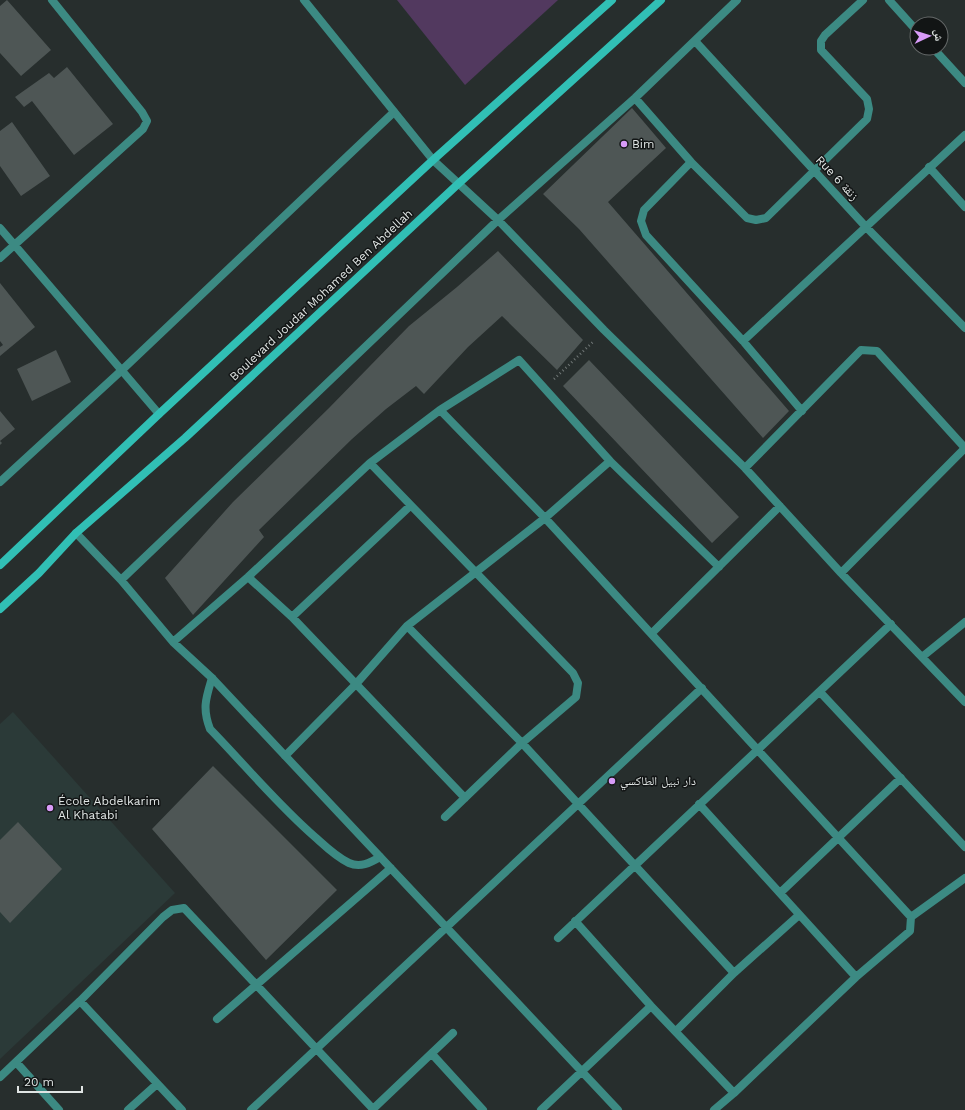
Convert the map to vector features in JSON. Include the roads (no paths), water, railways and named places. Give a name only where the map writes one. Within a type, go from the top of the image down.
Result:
[{"type":"main road","name":"Boulevard Joudar Mohamed Ben Abdellah","points":[[0,565],[159,414],[433,160],[612,0]]},
{"type":"main road","name":"Boulevard Joudar Mohamed Ben Abdellah","points":[[0,609],[39,572],[76,533],[185,438],[458,184],[661,0]]},
{"type":"street","points":[[0,258],[143,129],[147,121],[142,112],[52,0]]},
{"type":"street","points":[[304,0],[433,160],[498,220],[604,330],[745,468],[841,573],[965,702]]},
{"type":"street","points":[[121,580],[498,220],[634,98],[737,0]]},
{"type":"street","points":[[634,98],[691,162],[747,218],[756,220],[766,218],[813,170],[867,119],[869,108],[867,99],[821,50],[821,41],[825,35],[863,0]]},
{"type":"street","points":[[889,0],[909,22]]},
{"type":"street","name":"Rue 6 زنقة","points":[[695,41],[866,227],[965,328]]},
{"type":"street","points":[[940,56],[964,80]]},
{"type":"street","points":[[0,482],[122,370],[394,112]]},
{"type":"street","points":[[743,341],[965,135]]},
{"type":"street","points":[[691,162],[644,210],[641,221],[646,235],[743,341],[802,411]]},
{"type":"street","points":[[929,167],[965,207]]},
{"type":"street","points":[[0,228],[159,414]]},
{"type":"street","points":[[745,468],[862,350],[870,349],[877,351],[965,448],[841,573]]},
{"type":"street","points":[[173,642],[248,577],[370,463],[440,410],[519,360],[610,461],[719,567]]},
{"type":"street","points":[[440,410],[545,518],[652,633],[911,917],[910,931],[856,977],[734,1093],[714,1110]]},
{"type":"street","points":[[285,756],[356,684],[407,626],[545,518],[610,461]]},
{"type":"street","points":[[370,463],[573,673],[578,683],[576,696],[522,743],[445,817]]},
{"type":"street","points":[[292,616],[410,506]]},
{"type":"street","points":[[652,633],[780,506]]},
{"type":"street","points":[[76,533],[121,580],[173,642],[212,678],[618,1110]]},
{"type":"street","points":[[248,577],[292,616],[465,798]]},
{"type":"street","points":[[922,657],[965,622]]},
{"type":"street","points":[[558,938],[891,624]]},
{"type":"street","points":[[407,626],[579,803],[734,973]]},
{"type":"street","points":[[212,678],[205,700],[205,716],[210,729],[298,822],[335,855],[350,864],[359,865],[369,864],[380,857]]},
{"type":"street","points":[[251,1110],[702,688]]},
{"type":"street","points":[[820,692],[965,846]]},
{"type":"street","points":[[780,892],[901,778]]},
{"type":"street","points":[[699,804],[856,977]]},
{"type":"street","points":[[217,1019],[391,868]]},
{"type":"street","points":[[911,917],[965,878]]},
{"type":"street","points":[[0,1077],[80,1001],[163,917],[172,910],[184,908],[317,1048],[373,1110],[453,1033]]},
{"type":"street","points":[[676,1031],[734,973],[799,915]]},
{"type":"street","points":[[575,921],[651,1006],[734,1093]]},
{"type":"street","points":[[80,1001],[182,1110]]},
{"type":"street","points":[[541,1110],[651,1006]]},
{"type":"street","points":[[432,1054],[483,1110]]},
{"type":"street","points":[[16,1062],[59,1110]]},
{"type":"street","points":[[128,1110],[157,1084]]},
{"type":"place","name":"Bim","points":[[624,144]]},
{"type":"place","name":"دار نبيل الطاكسي","points":[[612,781]]},
{"type":"place","name":"École Abdelkarim Al Khatabi","points":[[50,808]]}]
